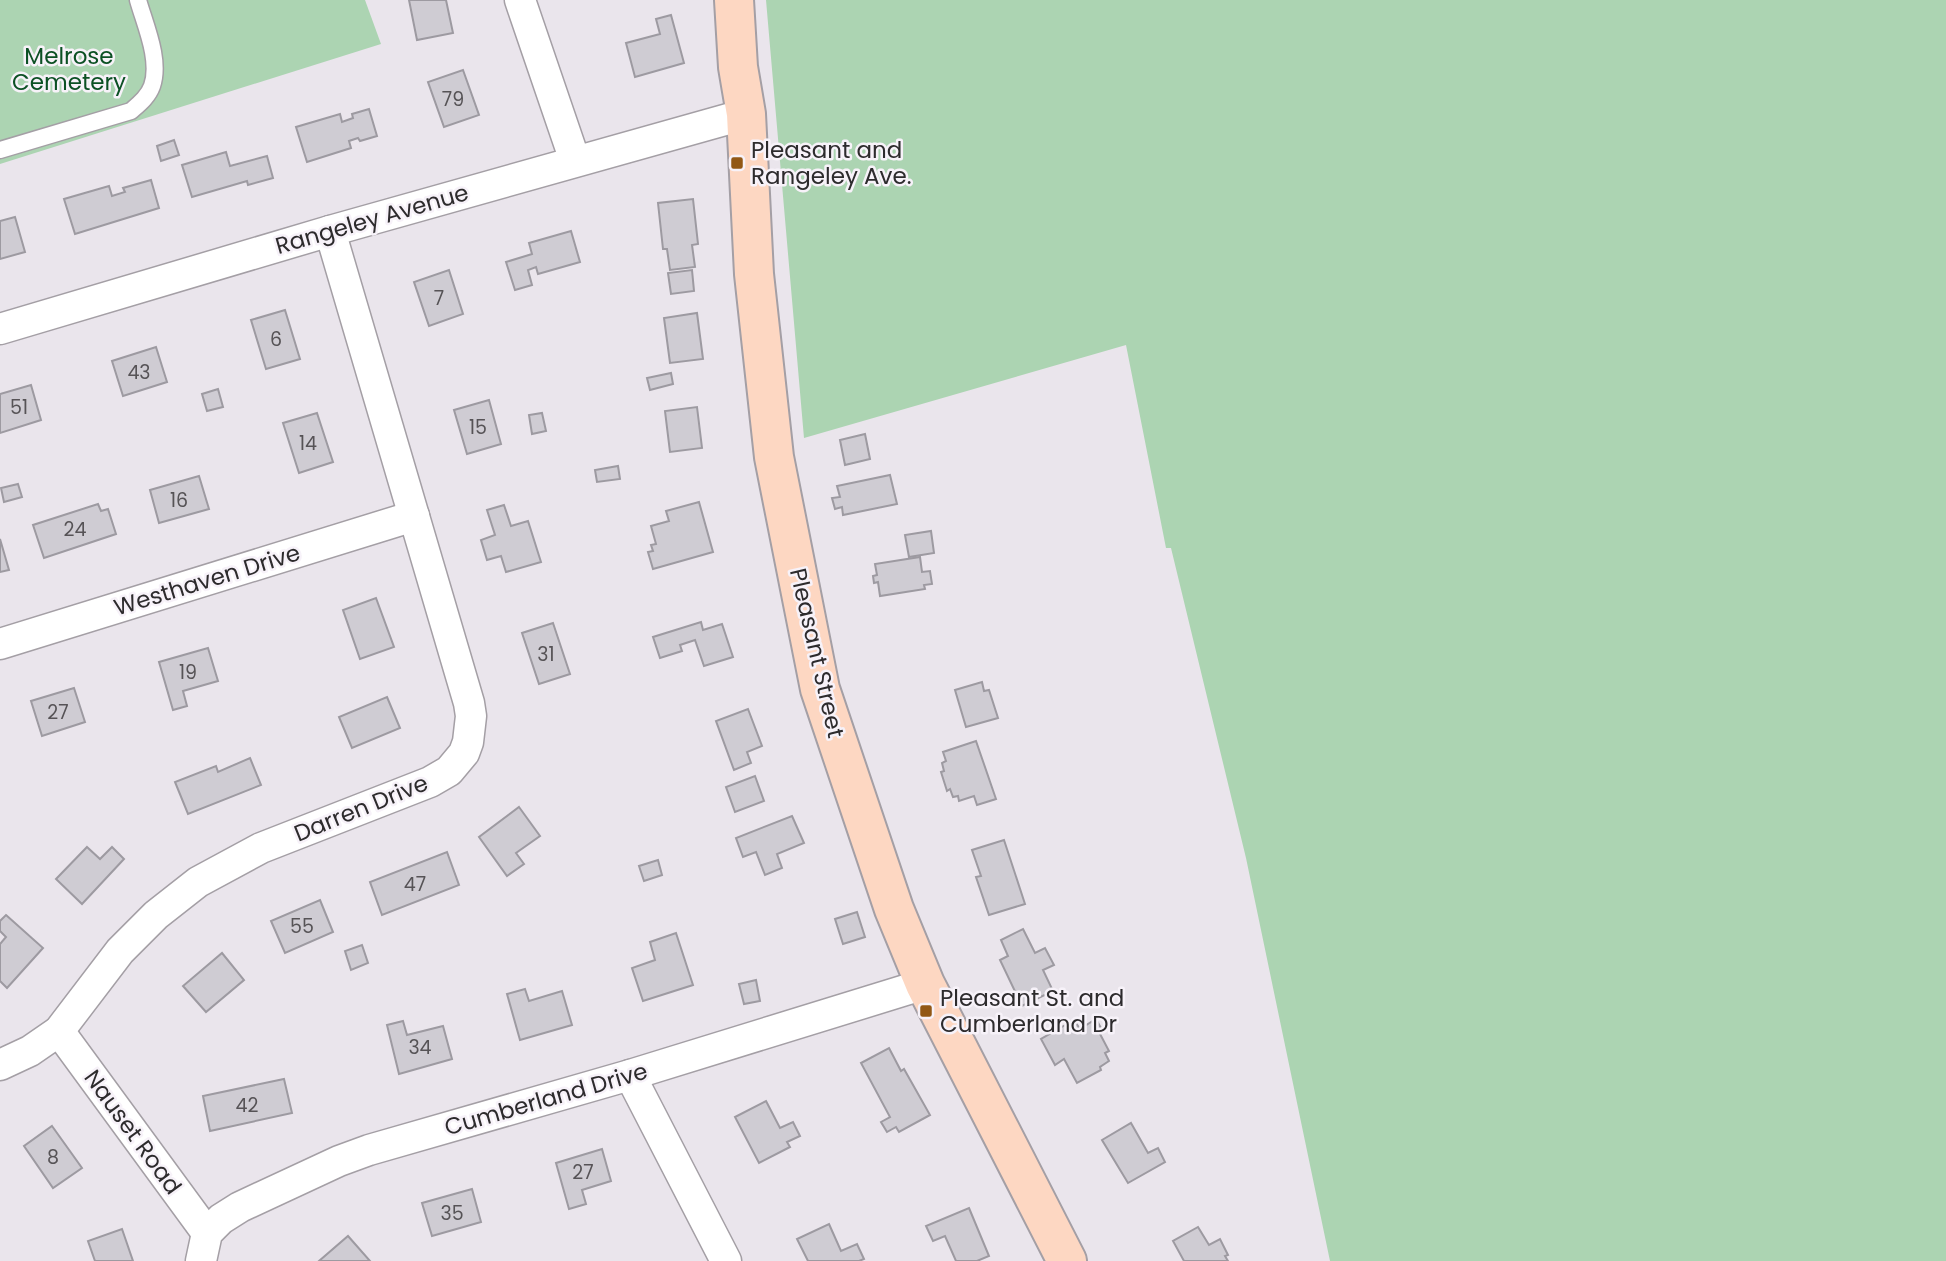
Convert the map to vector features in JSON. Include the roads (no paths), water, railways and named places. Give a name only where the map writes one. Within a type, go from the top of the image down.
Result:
[{"type":"main road","name":"Pleasant Street","points":[[734,0],[738,67],[746,114],[754,274],[774,457],[817,675],[871,846],[925,984],[1067,1261]]},
{"type":"street","points":[[520,0],[575,161]]},
{"type":"street","name":"Rangeley Avenue","points":[[0,329],[330,231],[746,114]]},
{"type":"street","name":"Darren Drive","points":[[0,1065],[30,1051],[59,1031],[120,951],[156,915],[198,882],[261,848],[430,782],[449,771],[464,753],[470,729],[469,703],[330,231]]},
{"type":"street","name":"Westhaven Drive","points":[[0,644],[414,516]]},
{"type":"street","name":"Cumberland Drive","points":[[204,1247],[221,1219],[240,1207],[349,1157],[630,1075],[925,984]]},
{"type":"street","name":"Nauset Road","points":[[59,1031],[204,1247]]},
{"type":"street","points":[[630,1075],[726,1261]]},
{"type":"lane","points":[[0,150],[131,111],[145,99],[152,86],[154,71],[138,0]]},
{"type":"place","name":"Pleasant and Rangeley Ave.","points":[[737,163]]},
{"type":"place","name":"Pleasant St. and Cumberland Dr","points":[[926,1011]]},
{"type":"park label","name":"Melrose Cemetery","points":[[69,69]]}]
